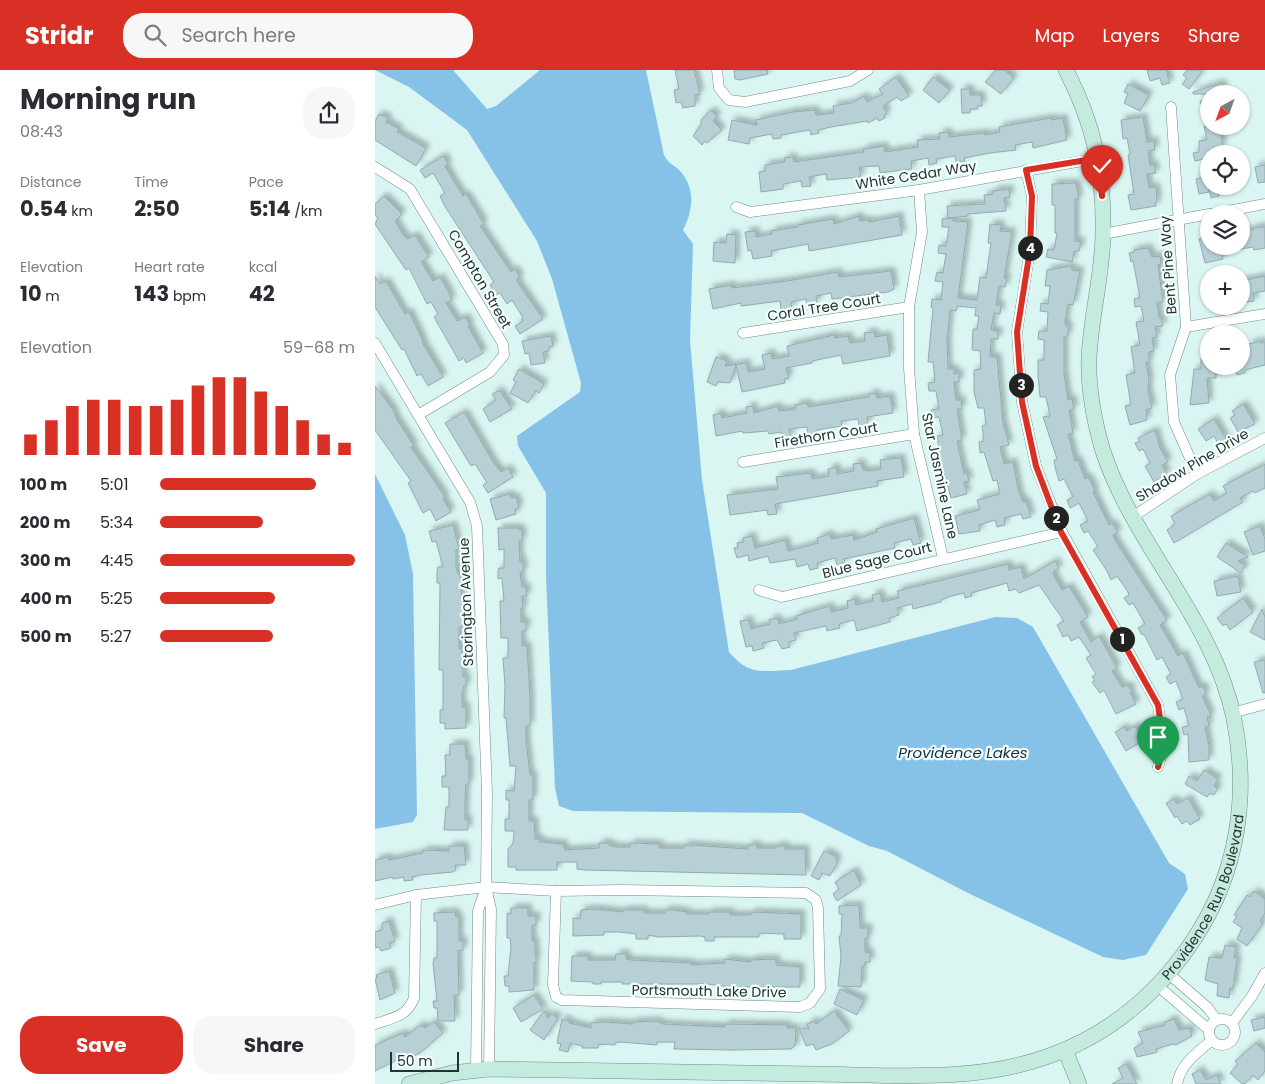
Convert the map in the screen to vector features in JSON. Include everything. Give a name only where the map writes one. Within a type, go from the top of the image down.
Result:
[{"type":"street","points":[[717,70],[719,88],[729,100],[745,102],[850,81],[868,70]]},
{"type":"street","name":"Providence Run Boulevard","points":[[409,1084],[482,1070],[821,1079],[919,1076],[970,1072],[1020,1065],[1065,1050],[1111,1025],[1158,986],[1169,974],[1211,911],[1223,884],[1233,849],[1239,814],[1241,782],[1233,714],[1218,668],[1207,645],[1116,482],[1102,446],[1089,358],[1103,234],[1099,158],[1089,123],[1067,70]]},
{"type":"street","name":"Bent Pine Way","points":[[1171,107],[1186,327],[1170,375],[1174,422],[1197,474]]},
{"type":"street","name":"White Cedar Way","points":[[736,207],[750,212],[919,190],[1099,158]]},
{"type":"street","name":"Compton Street","points":[[375,166],[410,189],[503,344],[504,355],[490,372],[418,415]]},
{"type":"street","points":[[1026,170],[1032,196],[1030,250],[1017,332],[1022,402],[1036,466],[1061,532],[1158,705],[1164,746],[1158,767]]},
{"type":"street","name":"Star Jasmine Lane","points":[[919,190],[922,232],[909,307],[909,368],[914,434],[943,558]]},
{"type":"street","points":[[1250,207],[1265,204]]},
{"type":"street","points":[[1103,234],[1200,216]]},
{"type":"street","name":"Coral Tree Court","points":[[743,334],[909,307]]},
{"type":"street","points":[[1186,327],[1265,314]]},
{"type":"street","name":"Storington Avenue","points":[[375,343],[470,502],[477,526],[487,793],[487,886],[491,909],[482,1070]]},
{"type":"street","name":"Firethorn Court","points":[[743,462],[914,434]]},
{"type":"street","name":"Shadow Pine Drive","points":[[1134,516],[1197,474],[1265,438]]},
{"type":"street","name":"Blue Sage Court","points":[[759,590],[782,597],[1061,532]]},
{"type":"street","points":[[1233,714],[1265,704]]},
{"type":"street","name":"Portsmouth Lake Drive","points":[[375,905],[416,896],[487,886],[556,891],[806,893],[816,900],[818,908],[819,989],[809,1003],[800,1007],[562,1000],[557,997],[553,985],[556,891]]},
{"type":"street","points":[[375,1024],[403,1015],[411,1008],[414,998],[416,896]]},
{"type":"street","points":[[1232,1023],[1252,996],[1265,973]]},
{"type":"street","points":[[1169,974],[1207,1008],[1217,1020]]},
{"type":"street","points":[[1158,986],[1209,1030],[1212,1040],[1219,1045],[1231,1042],[1235,1035],[1232,1023],[1225,1019],[1217,1020],[1209,1030]]},
{"type":"street","points":[[1177,1084],[1186,1062],[1212,1040]]},
{"type":"street","points":[[1065,1050],[1079,1084]]},
{"type":"water","name":"Providence Lakes","points":[[375,70],[453,70],[487,109],[496,106],[540,70],[646,70],[664,155],[685,178],[691,192],[691,207],[683,230],[693,244],[690,340],[702,480],[729,652],[736,660],[750,669],[764,671],[791,670],[995,617],[1017,618],[1033,627],[1169,863],[1185,874],[1188,889],[1146,955],[1123,960],[1103,957],[968,893],[887,851],[869,846],[802,813],[573,811],[559,806],[555,788],[546,576],[546,493],[518,446],[517,436],[580,392],[581,383],[552,279],[537,241],[467,130],[409,87]]},
{"type":"water","points":[[375,474],[405,535],[413,574],[417,815],[413,822],[375,829]]},
{"type":"building","points":[[675,70],[694,70],[700,94],[695,95],[695,106],[683,108],[681,102],[676,103],[674,90],[679,89]]},
{"type":"building","points":[[734,70],[767,70],[768,74],[740,80],[735,79]]},
{"type":"building","points":[[996,70],[1004,70],[1014,78],[1001,94],[985,82]]},
{"type":"building","points":[[1147,70],[1166,70],[1170,83],[1162,85],[1160,78],[1150,81]]},
{"type":"building","points":[[1187,70],[1203,70],[1189,89],[1182,84],[1187,78],[1183,75]]},
{"type":"building","points":[[896,77],[909,96],[901,101],[897,97],[883,106],[887,113],[884,115],[885,118],[879,121],[877,118],[868,123],[867,121],[831,127],[818,130],[819,133],[811,135],[810,130],[781,135],[781,138],[773,139],[772,134],[750,138],[749,144],[728,140],[732,120],[757,125],[756,120],[792,112],[815,110],[816,115],[834,113],[833,106],[851,103],[864,96],[867,102],[883,94],[879,89]]},
{"type":"building","points":[[933,77],[950,90],[939,103],[923,90]]},
{"type":"building","points":[[1128,84],[1149,95],[1140,111],[1124,103],[1128,94],[1124,92]]},
{"type":"building","points":[[961,89],[970,89],[970,95],[981,95],[982,106],[977,106],[978,109],[970,109],[970,113],[962,113]]},
{"type":"building","points":[[1200,90],[1200,94],[1193,94],[1193,92]]},
{"type":"building","points":[[711,110],[717,116],[713,121],[722,130],[702,145],[693,136],[701,124],[701,120]]},
{"type":"building","points":[[379,114],[388,118],[386,122],[399,129],[397,132],[426,148],[416,166],[375,140],[375,121]]},
{"type":"building","points":[[1143,117],[1147,142],[1154,141],[1155,150],[1148,151],[1150,165],[1154,165],[1156,173],[1147,174],[1149,188],[1156,187],[1157,202],[1155,203],[1156,206],[1131,210],[1128,195],[1134,194],[1128,155],[1130,154],[1127,138],[1123,139],[1121,120]]},
{"type":"building","points":[[1051,118],[1051,120],[1063,118],[1067,140],[1033,148],[1032,142],[1015,145],[1016,150],[964,158],[965,161],[956,162],[955,156],[936,159],[937,163],[929,165],[928,158],[911,161],[912,169],[880,173],[879,166],[859,167],[861,177],[827,180],[826,174],[809,177],[811,186],[802,187],[801,181],[783,184],[783,189],[761,192],[759,172],[765,171],[765,165],[785,162],[784,158],[793,157],[794,162],[864,152],[863,149],[884,146],[885,152],[918,147],[917,140],[940,139],[939,133],[948,132],[949,137],[984,133],[985,135],[1000,132],[999,127]]},
{"type":"building","points":[[1206,135],[1221,135],[1223,145],[1200,145],[1200,160],[1195,161],[1193,153],[1199,152],[1199,141],[1207,140]]},
{"type":"building","points":[[443,156],[448,164],[445,166],[453,180],[463,196],[466,194],[484,224],[480,226],[511,272],[515,269],[520,278],[517,279],[518,283],[543,319],[520,334],[515,326],[523,321],[522,316],[512,300],[507,304],[500,293],[496,295],[490,285],[494,282],[444,205],[440,196],[445,193],[433,173],[425,178],[420,170]]},
{"type":"building","points":[[1265,165],[1265,182],[1258,183],[1255,167]]},
{"type":"building","points":[[1200,178],[1200,194],[1199,194],[1196,179]]},
{"type":"building","points":[[1076,183],[1079,199],[1075,199],[1075,241],[1081,242],[1079,251],[1074,251],[1072,262],[1046,257],[1048,249],[1054,250],[1057,233],[1055,233],[1055,205],[1052,205],[1052,184]]},
{"type":"building","points":[[1009,189],[1010,197],[1004,198],[1006,211],[968,214],[968,216],[948,218],[947,206],[985,204],[984,195],[993,194],[993,191]]},
{"type":"building","points":[[1210,195],[1219,195],[1219,196],[1211,198]]},
{"type":"building","points":[[384,196],[402,214],[395,221],[404,236],[408,239],[415,235],[429,257],[421,262],[433,281],[440,277],[452,300],[446,303],[457,321],[465,317],[470,325],[468,326],[483,353],[466,363],[464,358],[459,361],[434,317],[438,314],[431,302],[427,304],[409,268],[406,270],[375,224],[378,218],[375,215],[375,204]]},
{"type":"building","points":[[859,216],[860,221],[868,220],[869,222],[899,216],[902,235],[809,251],[808,244],[771,251],[772,256],[753,259],[751,250],[748,251],[745,232],[755,231],[756,237],[772,234],[771,231],[798,227],[798,225],[833,219],[834,224]]},
{"type":"building","points":[[953,218],[953,221],[968,222],[958,298],[977,300],[980,277],[986,278],[991,243],[988,243],[990,224],[1001,225],[1000,231],[1012,232],[1004,278],[1007,278],[1005,287],[999,286],[996,305],[1001,305],[1000,314],[994,313],[991,330],[998,331],[998,339],[991,339],[990,357],[997,357],[1003,423],[1009,445],[1000,447],[1004,464],[1013,462],[1019,493],[1023,502],[1026,501],[1031,517],[1023,519],[1021,514],[1004,518],[1005,525],[997,527],[995,520],[979,525],[980,531],[959,534],[955,516],[980,510],[977,500],[1000,494],[997,480],[993,481],[984,452],[980,453],[979,442],[984,441],[982,426],[986,425],[984,408],[978,408],[974,392],[974,370],[981,369],[980,351],[972,350],[973,329],[977,329],[979,316],[975,316],[976,308],[957,306],[956,311],[950,310],[947,341],[948,369],[954,369],[954,374],[959,373],[959,382],[954,382],[956,400],[961,400],[962,409],[957,409],[962,440],[957,441],[964,474],[967,473],[969,481],[964,482],[967,494],[951,498],[941,462],[937,436],[943,435],[939,417],[932,418],[931,410],[939,409],[936,391],[929,391],[928,383],[935,382],[933,362],[928,362],[933,308],[931,307],[932,299],[941,300],[943,282],[935,281],[937,272],[943,273],[946,254],[938,253],[939,245],[946,246],[949,227],[942,227],[942,219]]},
{"type":"building","points":[[1265,227],[1265,248],[1254,250],[1253,247],[1250,248],[1250,230]]},
{"type":"building","points":[[727,234],[736,235],[735,263],[713,261],[714,242],[726,243]]},
{"type":"building","points":[[1148,248],[1152,257],[1160,256],[1161,264],[1158,265],[1163,302],[1157,303],[1159,318],[1161,318],[1163,326],[1155,327],[1157,337],[1152,338],[1154,351],[1149,352],[1149,362],[1146,362],[1149,379],[1148,390],[1152,408],[1146,410],[1147,420],[1130,425],[1125,406],[1131,405],[1126,375],[1135,373],[1131,347],[1140,345],[1136,322],[1144,321],[1141,306],[1135,307],[1134,299],[1140,298],[1133,261],[1131,262],[1129,253],[1134,252],[1134,250]]},
{"type":"building","points":[[1203,255],[1222,255],[1223,259],[1205,263]]},
{"type":"building","points":[[1071,266],[1072,270],[1080,271],[1073,305],[1068,304],[1065,321],[1066,326],[1069,326],[1067,337],[1064,337],[1064,373],[1068,400],[1072,399],[1074,409],[1069,410],[1073,433],[1068,434],[1075,461],[1078,460],[1085,479],[1088,477],[1109,525],[1112,523],[1118,532],[1113,535],[1116,542],[1167,620],[1160,625],[1178,656],[1183,653],[1199,688],[1203,686],[1206,694],[1202,696],[1211,716],[1207,717],[1209,726],[1205,727],[1209,746],[1209,760],[1189,762],[1188,734],[1184,735],[1182,727],[1189,726],[1184,708],[1179,710],[1176,702],[1183,699],[1176,681],[1170,684],[1166,677],[1171,674],[1162,657],[1157,660],[1144,634],[1142,635],[1138,628],[1145,624],[1133,603],[1129,605],[1124,598],[1129,595],[1128,592],[1117,576],[1111,580],[1093,550],[1098,547],[1088,531],[1084,533],[1080,525],[1088,521],[1079,503],[1070,508],[1067,500],[1073,497],[1064,479],[1059,481],[1056,471],[1054,460],[1057,459],[1043,417],[1050,416],[1046,397],[1040,397],[1038,360],[1044,360],[1044,340],[1038,339],[1039,331],[1047,331],[1048,312],[1040,311],[1041,303],[1048,304],[1050,286],[1045,286],[1047,270]]},
{"type":"building","points":[[891,271],[894,289],[888,292],[832,299],[831,293],[816,296],[817,303],[807,305],[806,299],[791,302],[792,308],[781,310],[780,301],[741,306],[741,303],[713,309],[709,289],[731,285],[732,288],[787,281],[838,272],[839,277]]},
{"type":"building","points":[[375,276],[380,284],[386,281],[405,314],[409,312],[422,342],[443,377],[428,386],[421,374],[417,376],[404,349],[402,350],[375,307]]},
{"type":"building","points":[[1265,276],[1265,291],[1253,293],[1254,301],[1250,302],[1250,279]]},
{"type":"building","points":[[874,332],[875,337],[887,335],[890,356],[843,364],[841,355],[812,361],[812,363],[786,368],[789,378],[784,379],[785,383],[742,392],[736,365],[730,383],[718,382],[716,386],[707,382],[716,357],[727,361],[725,366],[746,363],[748,372],[765,369],[762,355],[771,353],[772,359],[789,356],[787,346],[834,335],[835,338],[848,336],[850,343],[865,341],[864,333]]},
{"type":"building","points":[[551,336],[553,346],[549,347],[549,351],[543,352],[545,363],[531,365],[529,353],[525,354],[522,341]]},
{"type":"building","points":[[1265,342],[1265,365],[1250,369],[1250,344]]},
{"type":"building","points":[[519,369],[544,384],[539,393],[536,390],[528,403],[510,393],[516,382],[513,380]]},
{"type":"building","points":[[1194,369],[1200,369],[1200,375],[1216,375],[1216,378],[1207,378],[1209,403],[1190,405]]},
{"type":"building","points":[[375,386],[393,410],[397,420],[414,446],[411,447],[445,497],[443,499],[451,512],[436,521],[430,509],[423,513],[408,483],[411,481],[375,430]]},
{"type":"building","points":[[500,391],[512,409],[490,422],[483,409],[496,400],[492,394]]},
{"type":"building","points":[[876,393],[877,398],[890,396],[893,413],[867,417],[868,424],[859,425],[858,419],[841,421],[842,426],[816,430],[817,433],[808,434],[807,427],[789,429],[791,437],[782,438],[781,432],[769,434],[768,431],[743,433],[742,431],[716,436],[713,415],[721,413],[722,418],[747,413],[746,407],[753,406],[754,413],[778,406],[779,411],[796,409],[795,405],[807,403],[808,407],[869,397],[869,394]]},
{"type":"building","points":[[1243,404],[1255,424],[1238,432],[1230,418],[1235,415],[1232,411]]},
{"type":"building","points":[[464,412],[493,462],[501,472],[508,468],[513,477],[488,493],[483,485],[487,483],[486,481],[475,464],[471,466],[445,423]]},
{"type":"building","points":[[1214,419],[1227,441],[1219,445],[1214,436],[1206,441],[1198,429]]},
{"type":"building","points":[[1155,430],[1160,448],[1168,462],[1162,465],[1167,474],[1154,482],[1145,466],[1150,463],[1143,449],[1139,451],[1135,443],[1140,441],[1138,438]]},
{"type":"building","points":[[901,458],[904,477],[877,481],[878,486],[775,504],[777,514],[768,515],[767,510],[730,515],[727,495],[778,489],[776,477],[811,473],[812,479],[829,476],[828,469],[836,467],[837,474],[854,471],[853,464],[861,463],[863,470],[868,471],[881,469],[880,460]]},
{"type":"building","points":[[1265,464],[1265,488],[1255,493],[1253,491],[1240,498],[1243,502],[1174,543],[1167,530],[1175,524],[1171,516],[1210,494],[1214,501],[1227,493],[1223,486]]},
{"type":"building","points":[[510,494],[511,498],[516,497],[519,508],[515,509],[516,514],[496,520],[490,499]]},
{"type":"building","points":[[914,518],[921,543],[913,545],[911,539],[894,543],[895,548],[844,559],[845,562],[837,565],[835,558],[817,563],[818,568],[810,570],[808,564],[797,567],[795,559],[770,563],[768,556],[749,561],[748,555],[737,558],[734,548],[738,547],[737,543],[744,542],[743,538],[752,536],[755,548],[785,540],[788,551],[818,543],[817,538],[830,534],[831,539],[853,535],[854,540],[877,532],[876,529]]},
{"type":"building","points":[[453,525],[459,549],[456,550],[456,567],[458,574],[460,574],[463,627],[459,627],[459,649],[462,649],[463,677],[466,677],[466,686],[464,686],[462,693],[462,707],[466,707],[466,728],[445,729],[445,723],[440,723],[440,710],[443,710],[443,670],[439,670],[440,583],[437,583],[438,567],[443,567],[436,541],[432,542],[429,531]]},
{"type":"building","points":[[1260,526],[1265,539],[1265,551],[1253,555],[1244,532]]},
{"type":"building","points":[[498,528],[519,528],[519,530],[522,530],[522,541],[519,541],[520,562],[523,562],[523,572],[520,572],[522,587],[526,587],[527,596],[522,596],[521,622],[526,622],[526,631],[522,631],[522,646],[527,646],[530,697],[530,725],[526,726],[526,740],[530,775],[533,775],[533,800],[529,800],[529,821],[534,821],[535,839],[540,839],[540,842],[563,844],[565,850],[599,848],[599,843],[609,843],[609,845],[616,847],[630,847],[630,843],[659,844],[659,848],[684,848],[684,845],[748,849],[748,845],[757,845],[757,848],[785,846],[785,849],[805,849],[806,875],[585,870],[577,869],[577,862],[557,862],[557,870],[516,870],[516,867],[508,867],[508,849],[513,844],[514,831],[505,831],[505,819],[509,819],[509,800],[506,800],[506,790],[514,791],[516,766],[510,766],[506,718],[504,718],[505,685],[503,658],[508,658],[508,638],[501,638],[500,601],[504,601],[502,578],[498,579],[498,571],[499,568],[504,568],[504,549],[499,550]]},
{"type":"building","points":[[1226,543],[1248,557],[1238,561],[1245,566],[1241,573],[1217,557]]},
{"type":"building","points":[[1055,561],[1059,568],[1053,572],[1062,590],[1069,586],[1088,617],[1080,622],[1091,642],[1099,636],[1117,668],[1112,671],[1122,687],[1128,685],[1132,692],[1130,693],[1136,704],[1116,714],[1104,690],[1100,693],[1092,682],[1095,680],[1092,677],[1096,674],[1086,658],[1091,655],[1079,637],[1071,641],[1068,635],[1063,637],[1057,625],[1064,621],[1039,585],[1019,593],[1016,589],[1009,591],[1007,583],[971,593],[972,596],[965,598],[964,593],[948,597],[941,600],[941,602],[913,609],[912,604],[897,608],[899,615],[889,618],[890,622],[857,631],[854,620],[839,624],[840,628],[827,631],[826,626],[794,633],[796,640],[788,642],[790,647],[782,649],[777,640],[762,643],[764,648],[753,651],[752,646],[746,647],[740,621],[749,620],[751,629],[770,624],[769,620],[777,618],[779,624],[797,619],[796,616],[830,606],[831,612],[848,608],[847,601],[855,599],[856,605],[873,601],[872,595],[880,593],[882,602],[899,598],[897,591],[1008,564],[1009,570],[1021,567],[1024,579]]},
{"type":"building","points":[[1238,576],[1241,592],[1217,596],[1214,581]]},
{"type":"building","points":[[1243,598],[1253,612],[1230,630],[1226,624],[1223,626],[1217,618]]},
{"type":"building","points":[[1262,609],[1265,617],[1265,640],[1250,632]]},
{"type":"building","points":[[1265,660],[1265,693],[1263,693],[1254,662]]},
{"type":"building","points":[[1135,726],[1144,740],[1126,751],[1115,732],[1124,727],[1127,731]]},
{"type":"building","points":[[450,744],[465,744],[466,759],[469,759],[469,784],[466,784],[465,800],[465,820],[468,820],[468,830],[444,830],[446,807],[449,807],[449,787],[442,787],[442,776],[446,776],[445,755],[450,755]]},
{"type":"building","points":[[1204,770],[1218,779],[1214,786],[1218,788],[1214,795],[1210,793],[1207,797],[1185,784],[1189,776],[1197,781]]},
{"type":"building","points":[[1188,798],[1200,819],[1190,825],[1187,821],[1182,824],[1177,816],[1175,818],[1166,803],[1174,799],[1177,804]]},
{"type":"building","points":[[449,846],[464,846],[466,865],[455,865],[456,870],[453,872],[420,875],[412,877],[413,880],[404,881],[404,877],[393,879],[393,877],[375,881],[375,860],[388,857],[389,860],[423,853],[423,850],[449,851]]},
{"type":"building","points":[[824,851],[836,857],[837,863],[830,876],[822,873],[819,880],[811,876]]},
{"type":"building","points":[[854,870],[861,885],[837,901],[833,894],[839,889],[835,882]]},
{"type":"building","points":[[1254,891],[1265,899],[1265,913],[1260,921],[1263,923],[1247,946],[1237,939],[1242,928],[1233,922],[1237,916],[1234,915],[1247,895],[1250,897]]},
{"type":"building","points":[[859,905],[860,928],[868,928],[868,938],[865,938],[865,952],[870,953],[870,962],[865,962],[865,966],[862,966],[861,987],[838,986],[841,957],[839,936],[841,936],[842,914],[839,914],[839,906]]},
{"type":"building","points":[[511,908],[528,908],[528,916],[536,916],[536,925],[532,925],[532,941],[535,941],[536,954],[536,963],[534,962],[534,990],[509,992],[509,986],[505,986],[504,976],[508,976],[511,947],[510,938],[507,938],[507,913],[511,914]]},
{"type":"building","points":[[595,909],[623,912],[623,910],[644,910],[644,913],[665,913],[665,910],[673,910],[687,912],[687,914],[730,912],[730,915],[751,915],[751,912],[801,914],[801,939],[784,939],[784,934],[759,933],[759,937],[714,937],[714,941],[705,941],[705,937],[700,936],[659,937],[648,935],[648,939],[636,939],[636,934],[619,932],[604,932],[604,935],[573,936],[573,918],[580,919],[581,910]]},
{"type":"building","points":[[455,912],[456,917],[459,917],[459,941],[463,941],[463,950],[458,951],[459,995],[454,995],[455,1021],[438,1021],[437,1008],[434,1008],[433,1001],[437,1001],[433,963],[434,958],[437,958],[437,921],[434,921],[434,913]]},
{"type":"building","points":[[389,921],[395,941],[389,943],[391,948],[381,951],[379,947],[375,948],[375,932],[382,930],[382,923]]},
{"type":"building","points":[[1225,945],[1236,947],[1234,958],[1237,958],[1233,989],[1230,988],[1229,998],[1217,996],[1218,984],[1205,980],[1209,957],[1222,958]]},
{"type":"building","points":[[616,954],[626,954],[626,959],[631,960],[691,963],[691,965],[725,963],[724,959],[751,962],[751,960],[776,959],[776,965],[800,967],[800,987],[622,984],[622,982],[593,984],[593,982],[571,981],[572,956],[588,956],[588,960],[615,960]]},
{"type":"building","points":[[389,971],[395,993],[380,1000],[375,979],[377,978],[376,975]]},
{"type":"building","points":[[840,989],[864,1000],[857,1015],[834,1004]]},
{"type":"building","points":[[534,995],[543,1009],[521,1022],[513,1008]]},
{"type":"building","points":[[544,1011],[548,1018],[551,1014],[558,1018],[544,1040],[530,1030]]},
{"type":"building","points":[[834,1011],[849,1031],[832,1044],[816,1050],[813,1044],[806,1046],[799,1028],[809,1029],[807,1024],[814,1021],[816,1024]]},
{"type":"building","points":[[1265,1017],[1265,1028],[1254,1031],[1251,1020]]},
{"type":"building","points":[[562,1019],[570,1021],[569,1023],[591,1028],[591,1023],[633,1024],[633,1022],[656,1021],[663,1024],[725,1027],[725,1024],[787,1025],[787,1028],[796,1028],[795,1046],[791,1049],[674,1049],[675,1042],[657,1042],[657,1045],[620,1042],[615,1043],[615,1045],[599,1044],[598,1048],[582,1048],[582,1046],[570,1043],[568,1052],[559,1050],[561,1044],[557,1043]]},
{"type":"building","points":[[1174,1019],[1179,1030],[1189,1028],[1192,1036],[1176,1045],[1173,1044],[1156,1049],[1157,1052],[1137,1057],[1134,1048],[1143,1043],[1138,1032],[1165,1025],[1165,1022]]},
{"type":"building","points":[[434,1022],[443,1033],[420,1053],[409,1058],[407,1055],[375,1071],[375,1045],[403,1033],[405,1037],[420,1025],[425,1028]]},
{"type":"building","points":[[1256,1043],[1265,1052],[1265,1071],[1258,1080],[1253,1075],[1245,1084],[1242,1084],[1230,1073],[1238,1064],[1235,1061]]},
{"type":"building","points":[[1126,1064],[1137,1084],[1112,1084],[1123,1078],[1118,1068]]},
{"type":"building","points":[[1200,1070],[1206,1080],[1217,1075],[1221,1084],[1196,1084],[1192,1074]]},
{"type":"route","points":[[1102,196],[1099,158],[1026,170],[1032,196],[1030,250],[1017,332],[1022,402],[1036,466],[1061,532],[1158,705],[1164,746],[1158,767]]}]
